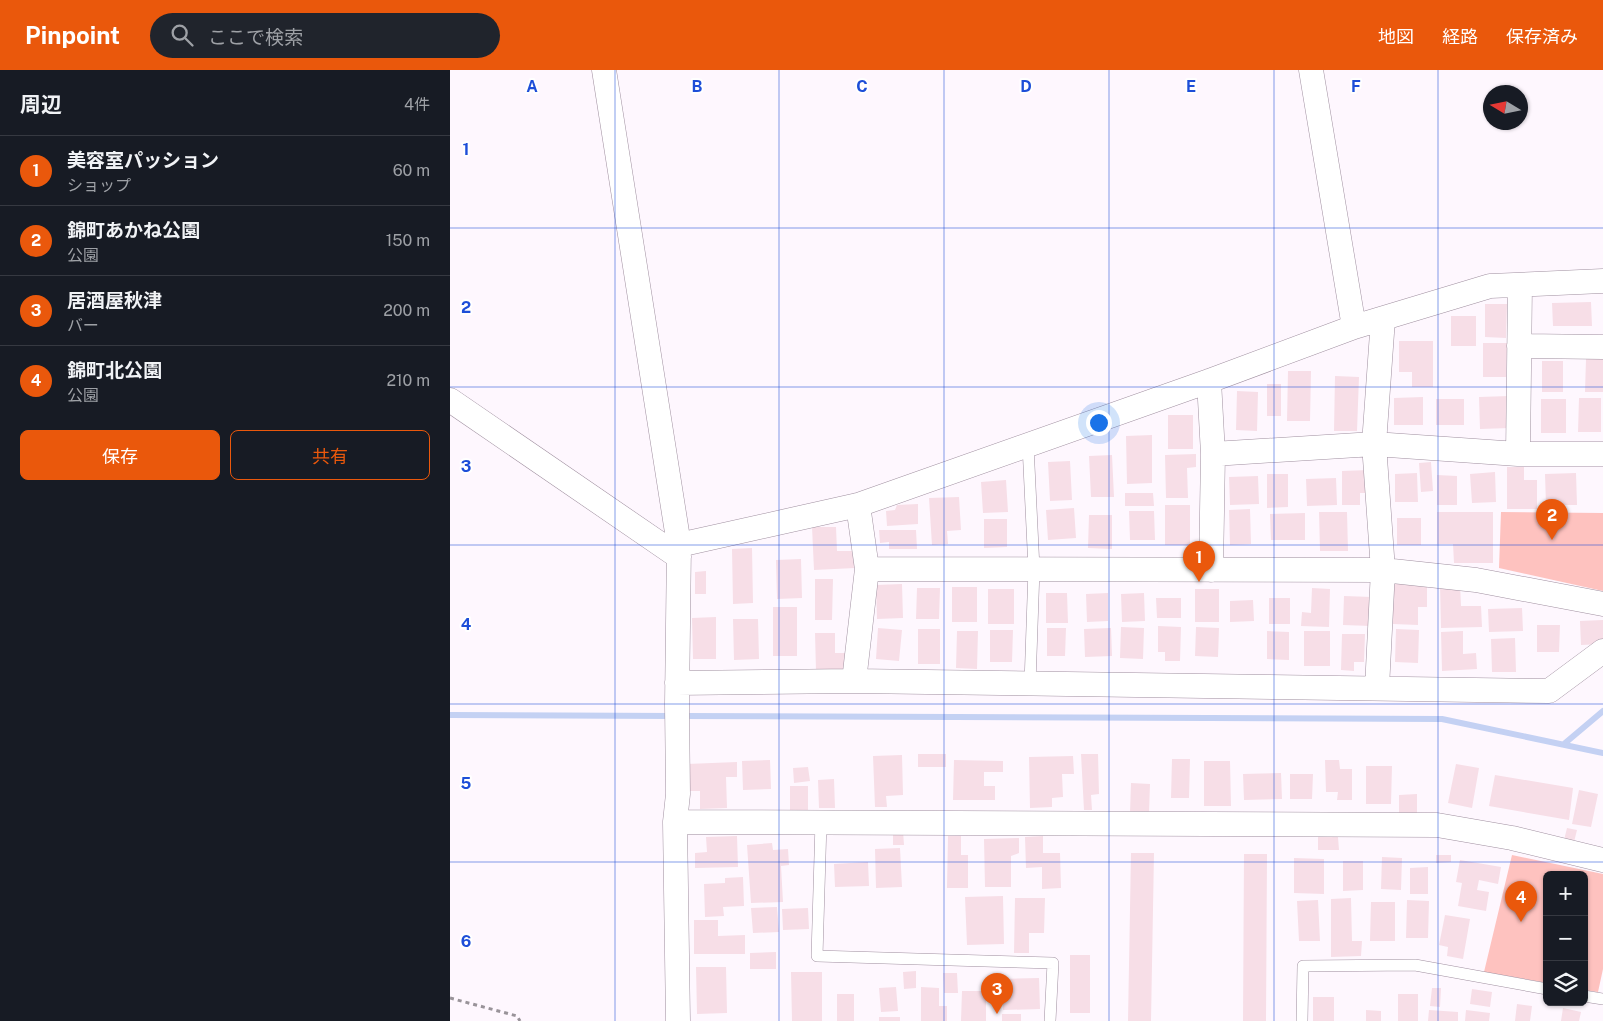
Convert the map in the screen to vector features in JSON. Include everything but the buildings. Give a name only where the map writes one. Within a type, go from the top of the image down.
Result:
[{"type":"street","points":[[604,70],[679,551],[678,794],[674,822],[678,1021]]},
{"type":"street","points":[[1311,70],[1354,327]]},
{"type":"street","points":[[450,400],[679,551],[858,505],[1209,381],[1354,327],[1490,286],[1603,281]]},
{"type":"street","points":[[1518,454],[1520,285]]},
{"type":"street","points":[[1377,688],[1382,570],[1374,444],[1383,318]]},
{"type":"street","points":[[1519,346],[1603,348]]},
{"type":"street","points":[[1209,381],[1213,454],[1211,570]]},
{"type":"street","points":[[1213,454],[1374,444],[1518,454],[1603,454]]},
{"type":"street","points":[[854,681],[867,569],[858,505]]},
{"type":"street","points":[[867,569],[1382,570],[1476,580],[1603,604]]},
{"type":"street","points":[[677,694],[854,681],[1549,691],[1603,651]]},
{"type":"street","points":[[674,822],[1437,825],[1512,838],[1603,860]]},
{"type":"lane","points":[[1028,445],[1034,569],[1030,684]]},
{"type":"lane","points":[[821,822],[817,956],[1053,963],[1050,1021]]},
{"type":"lane","points":[[1302,1021],[1303,966],[1415,965],[1543,988]]},
{"type":"lane","points":[[1588,997],[1603,999]]},
{"type":"path","points":[[450,998],[518,1016],[520,1021]]},
{"type":"shaded area","points":[[1501,512],[1603,513],[1603,591],[1499,568]]},
{"type":"shaded area","points":[[1512,855],[1603,874],[1603,969],[1598,992],[1588,991],[1588,871],[1543,871],[1543,982],[1484,972]]},
{"type":"waterway","points":[[1564,744],[1603,711]]},
{"type":"waterway","points":[[450,715],[673,716]]},
{"type":"waterway","points":[[683,716],[1442,719],[1603,753]]},
{"type":"place","name":"錦町あかね公園","points":[[1552,540]]},
{"type":"place","name":"美容室パッション","points":[[1199,582]]},
{"type":"place","name":"錦町北公園","points":[[1521,922]]},
{"type":"place","name":"居酒屋秋津","points":[[997,1014]]}]
